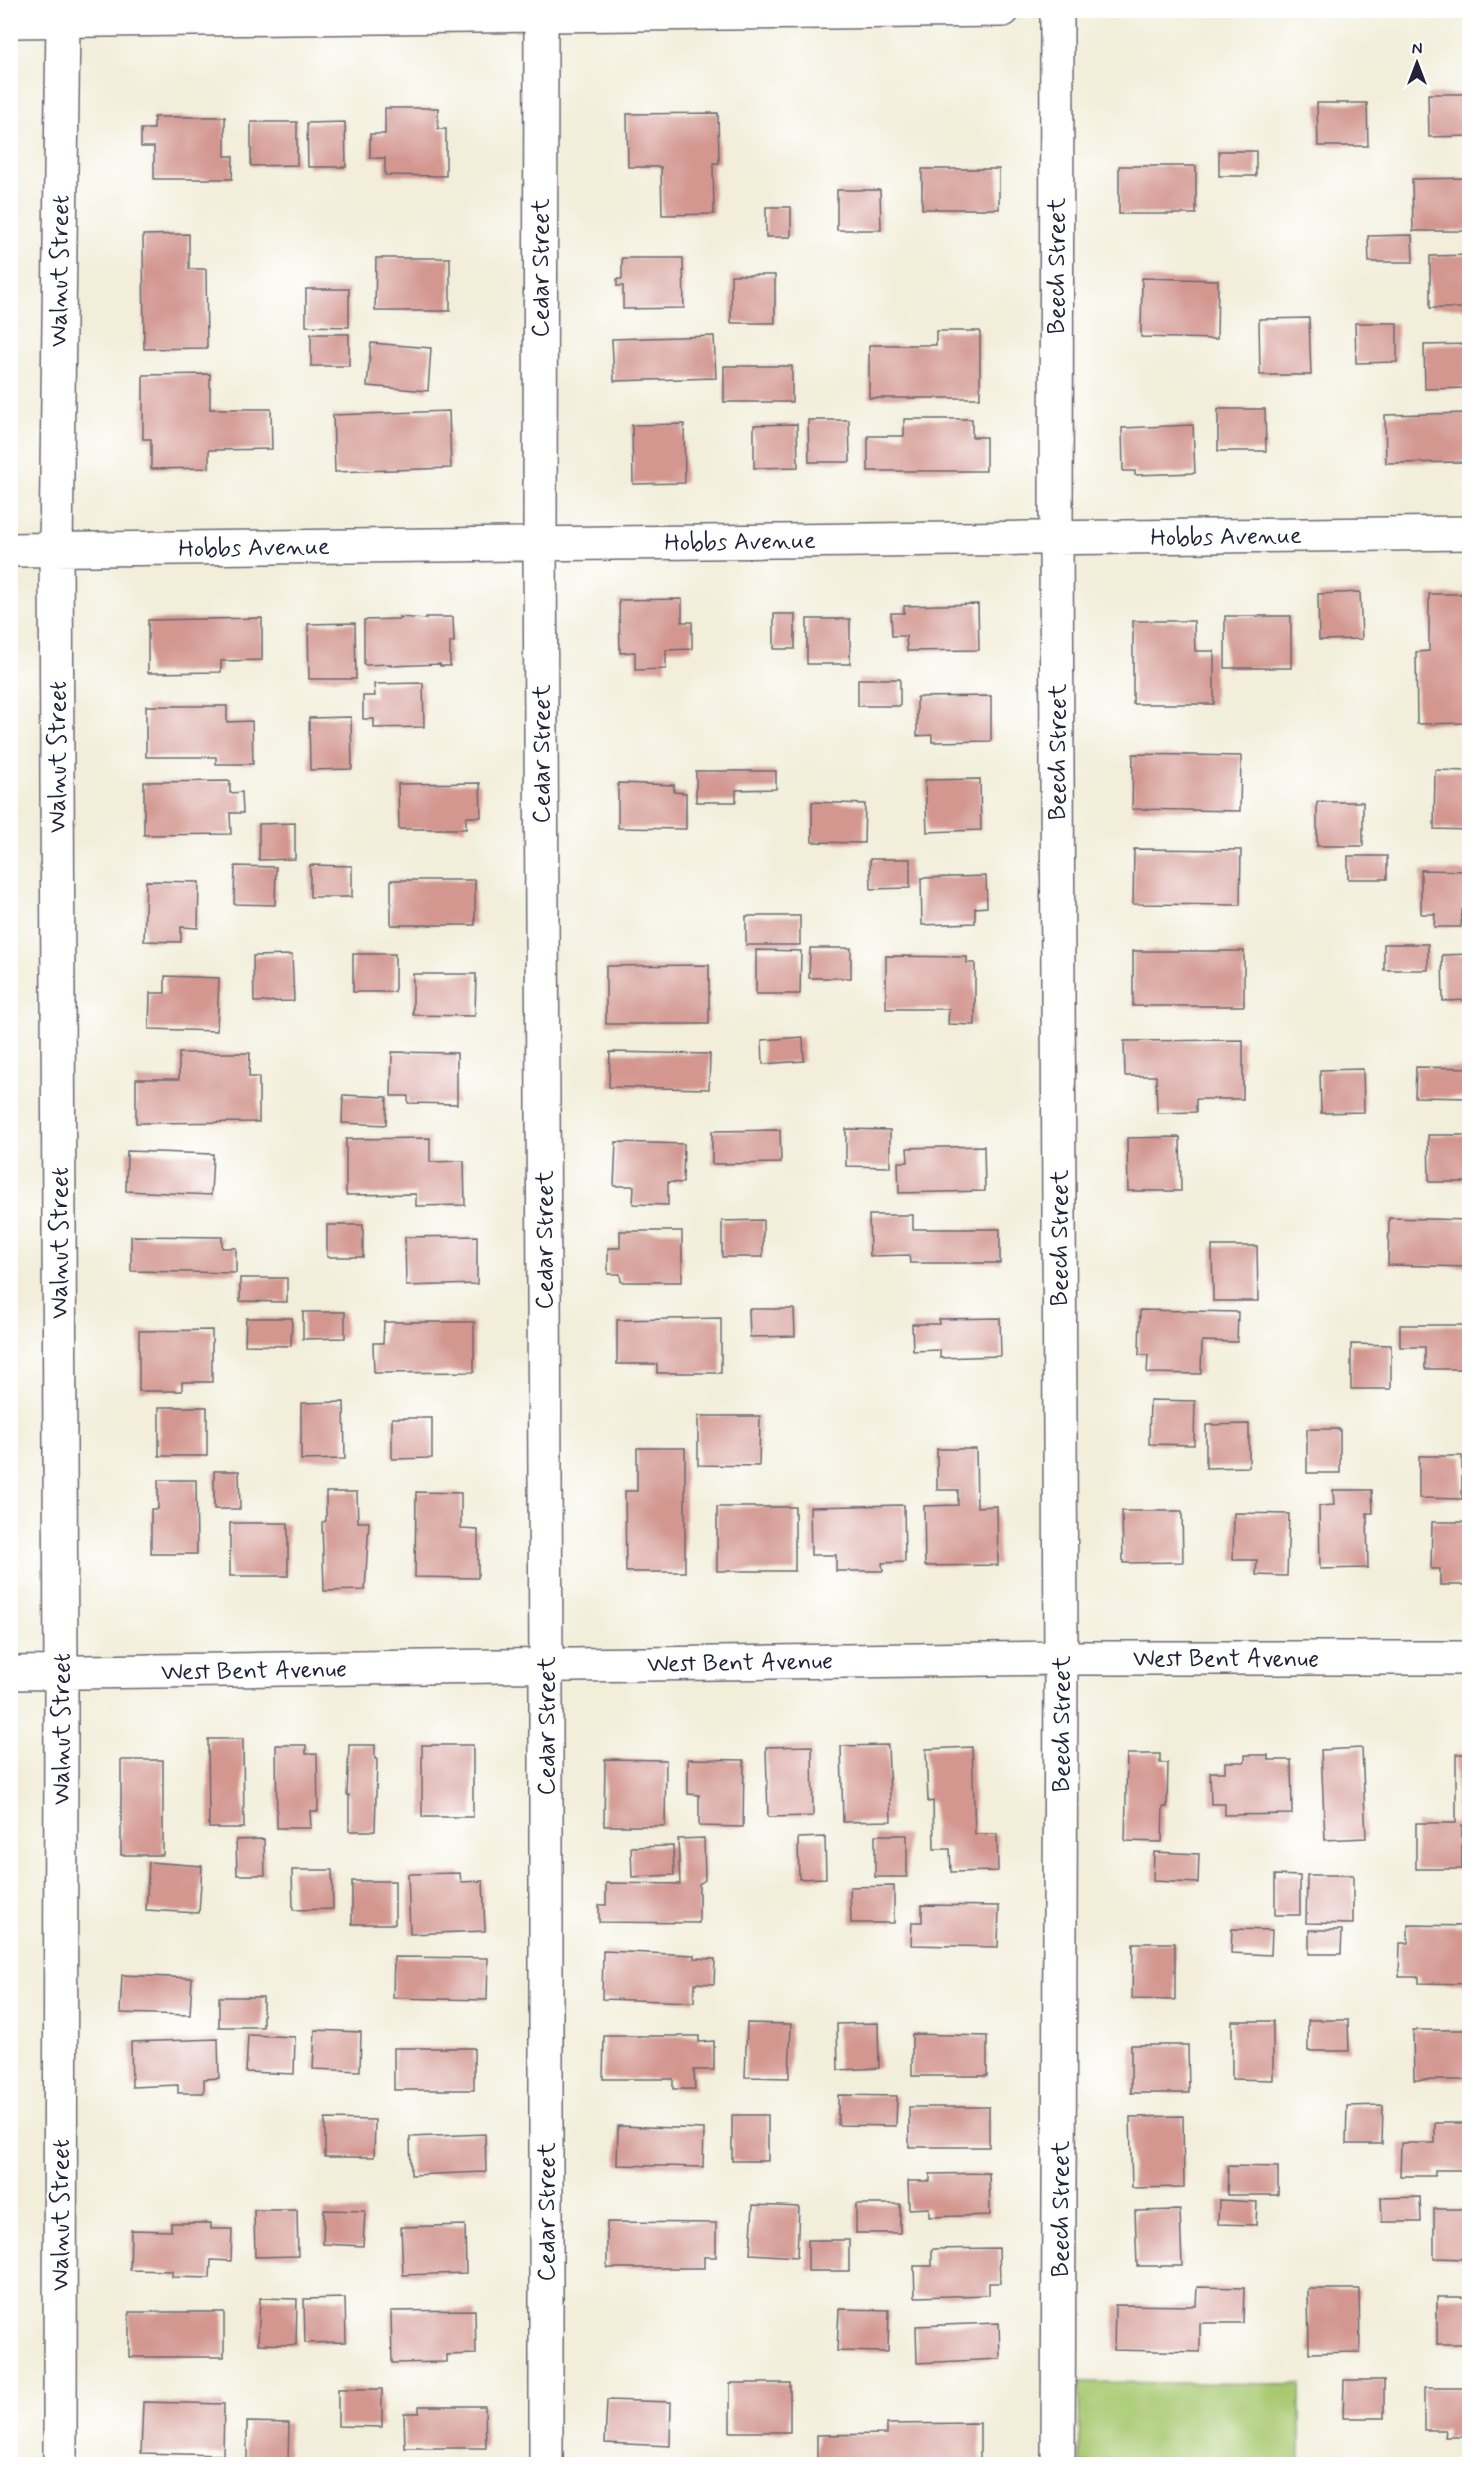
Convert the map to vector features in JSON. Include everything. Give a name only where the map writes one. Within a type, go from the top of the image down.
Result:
[{"type":"street","points":[[10,21],[541,13],[1003,10]]},
{"type":"street","name":"Beech Street","points":[[1057,10],[1056,538],[1061,1658],[1058,2464]]},
{"type":"street","name":"Cedar Street","points":[[541,13],[540,543],[546,1664],[546,2464]]},
{"type":"street","name":"Walnut Street","points":[[60,2464],[61,1673],[56,549],[63,21]]},
{"type":"street","name":"Hobbs Avenue","points":[[10,550],[1470,533]]},
{"type":"street","name":"West Bent Avenue","points":[[10,1673],[1061,1658],[1470,1658]]},
{"type":"green space","points":[[1079,2382],[1300,2384],[1300,2464],[1080,2464]]},
{"type":"building","points":[[1428,94],[1470,94],[1470,136],[1429,137]]},
{"type":"building","points":[[1317,103],[1367,103],[1368,146],[1318,146]]},
{"type":"building","points":[[385,108],[438,108],[438,129],[446,129],[446,176],[385,175],[385,158],[370,158],[370,134],[385,134]]},
{"type":"building","points":[[718,113],[719,163],[713,163],[714,214],[662,215],[661,167],[628,167],[627,114]]},
{"type":"building","points":[[154,117],[225,117],[225,156],[233,156],[232,179],[154,179],[154,147],[141,147],[141,129],[154,129]]},
{"type":"building","points":[[251,122],[297,122],[297,165],[251,166]]},
{"type":"building","points":[[345,122],[346,167],[308,167],[307,123]]},
{"type":"building","points":[[1219,151],[1256,151],[1256,176],[1219,176]]},
{"type":"building","points":[[1119,166],[1196,166],[1196,214],[1119,214]]},
{"type":"building","points":[[922,169],[999,169],[999,209],[922,209]]},
{"type":"building","points":[[1470,178],[1470,231],[1413,231],[1412,179]]},
{"type":"building","points":[[837,190],[880,190],[881,230],[837,230]]},
{"type":"building","points":[[766,207],[791,207],[791,237],[766,237]]},
{"type":"building","points":[[189,234],[189,269],[206,269],[207,348],[144,349],[143,235]]},
{"type":"building","points":[[1412,235],[1413,262],[1369,262],[1368,236]]},
{"type":"building","points":[[1470,255],[1470,308],[1430,308],[1430,256]]},
{"type":"building","points":[[376,258],[450,258],[450,311],[375,311]]},
{"type":"building","points":[[622,258],[683,258],[684,308],[623,309],[623,286],[617,286],[617,279],[622,279]]},
{"type":"building","points":[[731,275],[775,275],[775,323],[731,323]]},
{"type":"building","points":[[1142,278],[1218,280],[1217,339],[1141,337]]},
{"type":"building","points":[[306,289],[349,289],[349,327],[306,326]]},
{"type":"building","points":[[1309,318],[1311,375],[1260,375],[1259,319]]},
{"type":"building","points":[[1355,323],[1397,323],[1397,362],[1356,363]]},
{"type":"building","points":[[936,331],[980,331],[980,398],[869,398],[869,345],[936,345]]},
{"type":"building","points":[[311,334],[349,334],[349,366],[311,366]]},
{"type":"building","points":[[714,336],[716,378],[614,381],[612,339]]},
{"type":"building","points":[[371,343],[431,348],[428,391],[367,386]]},
{"type":"building","points":[[1470,344],[1470,388],[1425,389],[1424,345]]},
{"type":"building","points":[[724,366],[792,366],[792,402],[724,402]]},
{"type":"building","points":[[210,374],[210,409],[271,409],[272,449],[209,450],[209,468],[151,469],[151,439],[143,439],[143,375]]},
{"type":"building","points":[[1218,409],[1265,409],[1266,451],[1218,451]]},
{"type":"building","points":[[449,411],[451,468],[335,472],[333,415]]},
{"type":"building","points":[[1470,413],[1470,462],[1386,463],[1385,415]]},
{"type":"building","points":[[904,419],[972,419],[972,437],[986,437],[986,471],[868,471],[868,436],[904,436]]},
{"type":"building","points":[[808,420],[849,420],[850,462],[809,462]]},
{"type":"building","points":[[684,424],[685,483],[633,484],[632,425]]},
{"type":"building","points":[[797,424],[798,467],[754,468],[754,425]]},
{"type":"building","points":[[1193,425],[1195,473],[1135,475],[1135,471],[1123,471],[1122,428]]},
{"type":"building","points":[[1360,592],[1362,639],[1319,640],[1318,594]]},
{"type":"building","points":[[1429,594],[1470,594],[1470,723],[1417,724],[1416,652],[1429,651]]},
{"type":"building","points":[[682,599],[682,622],[692,622],[692,649],[666,650],[666,669],[635,670],[635,652],[620,653],[619,600]]},
{"type":"building","points":[[978,604],[979,650],[907,651],[906,636],[892,636],[891,613],[904,613],[904,606]]},
{"type":"building","points":[[774,614],[795,614],[795,649],[774,649]]},
{"type":"building","points":[[1225,616],[1291,616],[1291,668],[1225,668]]},
{"type":"building","points":[[399,617],[426,619],[426,617],[453,617],[454,642],[450,642],[450,666],[440,666],[440,664],[364,665],[364,620],[399,619]]},
{"type":"building","points":[[262,618],[262,660],[221,661],[221,672],[148,673],[148,620]]},
{"type":"building","points":[[807,619],[850,619],[850,664],[807,664]]},
{"type":"building","points":[[1133,621],[1194,621],[1195,651],[1214,651],[1214,704],[1133,704]]},
{"type":"building","points":[[355,623],[356,679],[309,679],[308,624]]},
{"type":"building","points":[[858,679],[900,679],[900,706],[858,706]]},
{"type":"building","points":[[423,683],[424,727],[374,728],[374,719],[363,719],[363,696],[375,696],[374,684]]},
{"type":"building","points":[[991,696],[991,741],[932,742],[932,735],[917,736],[917,697]]},
{"type":"building","points":[[146,706],[227,706],[227,722],[252,721],[253,764],[216,764],[216,757],[146,757]]},
{"type":"building","points":[[351,717],[352,769],[310,770],[309,718]]},
{"type":"building","points":[[1133,754],[1241,756],[1240,811],[1132,809]]},
{"type":"building","points":[[1435,770],[1470,771],[1470,830],[1434,829]]},
{"type":"building","points":[[696,771],[776,771],[776,789],[736,790],[736,802],[696,802]]},
{"type":"building","points":[[980,779],[981,830],[927,832],[925,780]]},
{"type":"building","points":[[230,781],[230,793],[242,792],[243,813],[230,813],[231,834],[144,835],[144,782]]},
{"type":"building","points":[[480,783],[481,817],[466,817],[466,829],[399,829],[398,784]]},
{"type":"building","points":[[618,783],[674,785],[674,792],[686,793],[686,829],[618,828]]},
{"type":"building","points":[[812,802],[865,804],[864,843],[812,842]]},
{"type":"building","points":[[1317,802],[1363,802],[1363,846],[1317,846]]},
{"type":"building","points":[[295,823],[295,859],[259,860],[259,824]]},
{"type":"building","points":[[1134,849],[1241,850],[1240,905],[1133,904]]},
{"type":"building","points":[[1348,856],[1387,856],[1387,879],[1348,879]]},
{"type":"building","points":[[870,859],[910,859],[910,888],[871,889]]},
{"type":"building","points":[[310,865],[352,866],[352,897],[310,897]]},
{"type":"building","points":[[235,866],[276,867],[275,905],[234,904]]},
{"type":"building","points":[[1421,870],[1470,871],[1470,910],[1462,910],[1461,927],[1434,927],[1435,914],[1421,914]]},
{"type":"building","points":[[986,876],[987,907],[975,908],[975,923],[922,925],[921,878]]},
{"type":"building","points":[[391,880],[475,880],[475,925],[391,925]]},
{"type":"building","points":[[146,881],[199,882],[198,928],[181,927],[181,942],[144,941]]},
{"type":"building","points":[[746,916],[800,916],[800,945],[746,945]]},
{"type":"building","points":[[1384,944],[1428,944],[1428,970],[1384,970]]},
{"type":"building","points":[[810,948],[851,948],[851,978],[809,978]]},
{"type":"building","points":[[756,950],[801,951],[800,994],[756,994]]},
{"type":"building","points":[[1133,951],[1244,951],[1244,1006],[1133,1006]]},
{"type":"building","points":[[353,954],[395,954],[395,992],[353,992]]},
{"type":"building","points":[[1470,954],[1470,1000],[1443,1001],[1442,955]]},
{"type":"building","points":[[292,955],[294,1001],[254,1002],[253,956]]},
{"type":"building","points":[[886,956],[967,957],[967,963],[975,963],[975,1025],[948,1024],[949,1009],[886,1009]]},
{"type":"building","points":[[709,965],[709,1024],[606,1024],[606,966]]},
{"type":"building","points":[[413,974],[476,974],[475,1016],[413,1015]]},
{"type":"building","points":[[165,976],[219,978],[217,1031],[149,1029],[150,993],[165,993]]},
{"type":"building","points":[[803,1037],[804,1061],[763,1064],[762,1040]]},
{"type":"building","points":[[1243,1040],[1243,1099],[1196,1099],[1196,1112],[1157,1113],[1156,1076],[1125,1076],[1124,1041]]},
{"type":"building","points":[[392,1052],[457,1053],[457,1104],[408,1103],[408,1096],[391,1096]]},
{"type":"building","points":[[610,1052],[710,1054],[709,1089],[609,1087]]},
{"type":"building","points":[[179,1053],[250,1053],[249,1077],[259,1077],[259,1122],[136,1123],[136,1079],[179,1079]]},
{"type":"building","points":[[1416,1067],[1470,1068],[1470,1098],[1415,1097]]},
{"type":"building","points":[[1363,1069],[1364,1112],[1321,1113],[1320,1070]]},
{"type":"building","points":[[343,1095],[387,1097],[386,1125],[342,1123]]},
{"type":"building","points":[[846,1129],[890,1130],[890,1167],[846,1166]]},
{"type":"building","points":[[780,1130],[781,1163],[712,1164],[712,1131]]},
{"type":"building","points":[[1428,1135],[1470,1135],[1470,1182],[1429,1182]]},
{"type":"building","points":[[1180,1137],[1181,1191],[1128,1191],[1127,1138]]},
{"type":"building","points":[[430,1138],[430,1162],[464,1161],[465,1205],[416,1206],[416,1194],[346,1195],[346,1139]]},
{"type":"building","points":[[616,1142],[684,1144],[683,1183],[668,1182],[668,1205],[633,1204],[634,1186],[614,1186]]},
{"type":"building","points":[[984,1146],[985,1191],[899,1193],[898,1162],[908,1162],[907,1148]]},
{"type":"building","points":[[127,1151],[213,1154],[211,1195],[126,1191]]},
{"type":"building","points":[[869,1215],[913,1215],[913,1229],[1000,1229],[1000,1263],[910,1263],[909,1255],[870,1256]]},
{"type":"building","points":[[1389,1218],[1470,1220],[1470,1267],[1388,1265]]},
{"type":"building","points":[[763,1220],[763,1257],[722,1257],[722,1221]]},
{"type":"building","points":[[327,1225],[363,1225],[363,1257],[327,1257]]},
{"type":"building","points":[[620,1231],[682,1231],[682,1282],[621,1282],[620,1274],[608,1274],[608,1248],[620,1248]]},
{"type":"building","points":[[131,1236],[222,1237],[222,1248],[236,1248],[236,1273],[131,1271]]},
{"type":"building","points":[[477,1236],[477,1284],[406,1286],[405,1237]]},
{"type":"building","points":[[1212,1246],[1257,1246],[1258,1301],[1213,1301]]},
{"type":"building","points":[[240,1278],[287,1278],[287,1302],[240,1301]]},
{"type":"building","points":[[749,1309],[794,1309],[795,1336],[750,1337]]},
{"type":"building","points":[[1140,1310],[1238,1312],[1237,1342],[1202,1341],[1201,1374],[1147,1373],[1148,1355],[1139,1355]]},
{"type":"building","points":[[303,1312],[345,1312],[345,1338],[303,1339]]},
{"type":"building","points":[[246,1318],[292,1318],[291,1346],[245,1345]]},
{"type":"building","points":[[721,1318],[721,1373],[657,1373],[657,1364],[617,1364],[617,1320]]},
{"type":"building","points":[[1000,1318],[1001,1356],[940,1358],[940,1350],[913,1351],[912,1324],[939,1324],[939,1319]]},
{"type":"building","points":[[384,1322],[474,1322],[474,1372],[374,1373],[373,1343],[383,1343]]},
{"type":"building","points":[[1400,1325],[1470,1325],[1470,1369],[1425,1369],[1425,1347],[1400,1347]]},
{"type":"building","points":[[212,1330],[212,1382],[182,1382],[182,1391],[139,1391],[139,1331]]},
{"type":"building","points":[[1351,1344],[1391,1345],[1391,1389],[1351,1389]]},
{"type":"building","points":[[1150,1400],[1195,1401],[1194,1445],[1149,1444]]},
{"type":"building","points":[[344,1402],[345,1459],[301,1460],[301,1403]]},
{"type":"building","points":[[159,1407],[207,1407],[207,1456],[159,1456]]},
{"type":"building","points":[[698,1416],[760,1416],[759,1466],[698,1465]]},
{"type":"building","points":[[392,1418],[432,1418],[432,1458],[392,1459]]},
{"type":"building","points":[[1249,1424],[1249,1467],[1206,1468],[1206,1425]]},
{"type":"building","points":[[1307,1429],[1340,1429],[1340,1473],[1307,1473]]},
{"type":"building","points":[[637,1448],[685,1448],[685,1572],[626,1572],[625,1491],[637,1491]]},
{"type":"building","points":[[937,1449],[976,1449],[977,1507],[997,1506],[998,1565],[925,1566],[924,1506],[958,1505],[958,1490],[937,1490]]},
{"type":"building","points":[[1419,1456],[1462,1456],[1462,1499],[1419,1498]]},
{"type":"building","points":[[214,1471],[239,1471],[240,1509],[214,1509]]},
{"type":"building","points":[[158,1480],[196,1480],[197,1554],[151,1554],[151,1509],[158,1509]]},
{"type":"building","points":[[1333,1490],[1372,1490],[1373,1513],[1367,1513],[1368,1568],[1320,1569],[1319,1506],[1334,1505]]},
{"type":"building","points":[[326,1492],[357,1492],[358,1522],[369,1522],[365,1590],[324,1591],[322,1522],[326,1521]]},
{"type":"building","points":[[416,1492],[461,1493],[461,1529],[478,1530],[478,1578],[415,1577]]},
{"type":"building","points":[[904,1505],[905,1562],[882,1563],[883,1571],[836,1571],[836,1555],[811,1555],[810,1507]]},
{"type":"building","points":[[717,1507],[795,1507],[795,1571],[717,1571]]},
{"type":"building","points":[[1122,1511],[1182,1511],[1183,1562],[1123,1563]]},
{"type":"building","points":[[1234,1513],[1289,1514],[1287,1576],[1256,1575],[1257,1560],[1233,1560]]},
{"type":"building","points":[[1432,1522],[1470,1522],[1470,1585],[1440,1585],[1440,1569],[1431,1569]]},
{"type":"building","points":[[230,1523],[288,1523],[288,1576],[230,1576]]},
{"type":"building","points":[[208,1739],[243,1739],[244,1828],[209,1828]]},
{"type":"building","points":[[276,1745],[306,1745],[306,1754],[317,1754],[318,1811],[310,1811],[311,1828],[277,1828]]},
{"type":"building","points":[[349,1745],[375,1745],[375,1759],[377,1759],[375,1831],[349,1831],[349,1795],[347,1795]]},
{"type":"building","points":[[422,1745],[473,1745],[473,1817],[422,1817]]},
{"type":"building","points":[[888,1745],[891,1821],[843,1822],[841,1746]]},
{"type":"building","points":[[812,1746],[813,1816],[768,1817],[766,1747]]},
{"type":"building","points":[[972,1747],[975,1834],[997,1834],[998,1871],[951,1872],[950,1849],[934,1849],[933,1801],[928,1802],[926,1749]]},
{"type":"building","points":[[1362,1748],[1366,1838],[1325,1840],[1321,1750]]},
{"type":"building","points":[[1127,1754],[1160,1754],[1160,1763],[1168,1763],[1167,1807],[1163,1807],[1162,1842],[1125,1841]]},
{"type":"building","points":[[1456,1754],[1470,1754],[1470,1825],[1462,1825],[1462,1869],[1416,1869],[1416,1823],[1456,1823]]},
{"type":"building","points":[[1245,1755],[1268,1755],[1268,1760],[1291,1760],[1292,1814],[1225,1815],[1225,1804],[1211,1804],[1210,1772],[1225,1772],[1225,1762],[1245,1762]]},
{"type":"building","points":[[605,1759],[666,1760],[665,1826],[604,1826]]},
{"type":"building","points":[[688,1759],[744,1760],[743,1827],[699,1826],[699,1795],[688,1794]]},
{"type":"building","points":[[121,1760],[163,1760],[163,1855],[121,1855]]},
{"type":"building","points":[[875,1835],[907,1835],[907,1877],[875,1877]]},
{"type":"building","points":[[825,1837],[826,1878],[799,1879],[798,1838]]},
{"type":"building","points":[[704,1838],[705,1880],[699,1884],[699,1923],[599,1922],[599,1905],[606,1905],[606,1883],[680,1884],[678,1839]]},
{"type":"building","points":[[264,1839],[265,1875],[237,1875],[236,1840]]},
{"type":"building","points":[[673,1846],[674,1875],[632,1877],[631,1847]]},
{"type":"building","points":[[1154,1852],[1199,1854],[1198,1883],[1153,1881]]},
{"type":"building","points":[[149,1862],[202,1866],[199,1913],[146,1910]]},
{"type":"building","points":[[292,1870],[332,1870],[333,1909],[293,1910]]},
{"type":"building","points":[[460,1873],[461,1882],[483,1881],[485,1931],[410,1934],[408,1874]]},
{"type":"building","points":[[1275,1875],[1300,1876],[1300,1915],[1275,1915]]},
{"type":"building","points":[[1307,1875],[1353,1875],[1353,1924],[1306,1923]]},
{"type":"building","points":[[352,1881],[395,1881],[395,1924],[352,1924]]},
{"type":"building","points":[[894,1886],[894,1923],[851,1923],[850,1887]]},
{"type":"building","points":[[922,1905],[999,1906],[998,1947],[911,1945],[912,1922],[922,1922]]},
{"type":"building","points":[[1408,1925],[1470,1926],[1470,1984],[1419,1983],[1419,1977],[1399,1977],[1400,1943],[1408,1943]]},
{"type":"building","points":[[1232,1929],[1272,1930],[1271,1955],[1231,1953]]},
{"type":"building","points":[[1309,1930],[1342,1930],[1341,1954],[1309,1954]]},
{"type":"building","points":[[1133,1943],[1175,1943],[1175,2000],[1132,1999]]},
{"type":"building","points":[[603,1951],[694,1955],[694,1958],[715,1959],[714,1984],[695,1983],[694,2002],[602,1999]]},
{"type":"building","points":[[394,1957],[488,1958],[487,2000],[393,1998]]},
{"type":"building","points":[[122,1975],[192,1978],[190,2015],[120,2013]]},
{"type":"building","points":[[219,1997],[263,1997],[263,2027],[219,2027]]},
{"type":"building","points":[[1308,2020],[1348,2020],[1349,2051],[1308,2051]]},
{"type":"building","points":[[1232,2021],[1273,2021],[1273,2080],[1232,2079]]},
{"type":"building","points":[[747,2023],[791,2024],[789,2078],[745,2077]]},
{"type":"building","points":[[878,2023],[879,2068],[838,2070],[837,2024]]},
{"type":"building","points":[[315,2030],[361,2032],[360,2071],[313,2069]]},
{"type":"building","points":[[1413,2030],[1470,2030],[1470,2080],[1414,2080]]},
{"type":"building","points":[[912,2034],[987,2036],[987,2076],[912,2076]]},
{"type":"building","points":[[248,2035],[295,2037],[294,2074],[246,2072]]},
{"type":"building","points":[[604,2036],[699,2036],[699,2042],[714,2041],[714,2070],[694,2070],[695,2089],[673,2089],[673,2079],[603,2079]]},
{"type":"building","points":[[218,2039],[219,2078],[204,2079],[204,2093],[178,2093],[178,2085],[132,2087],[131,2042]]},
{"type":"building","points":[[1131,2045],[1188,2045],[1189,2093],[1131,2093]]},
{"type":"building","points":[[394,2048],[474,2048],[474,2090],[394,2090]]},
{"type":"building","points":[[838,2095],[897,2096],[896,2126],[838,2125]]},
{"type":"building","points":[[1383,2105],[1382,2144],[1346,2144],[1347,2106]]},
{"type":"building","points":[[909,2107],[989,2107],[989,2147],[909,2147]]},
{"type":"building","points":[[732,2115],[768,2115],[768,2161],[732,2161]]},
{"type":"building","points":[[1183,2116],[1184,2187],[1132,2188],[1130,2117]]},
{"type":"building","points":[[325,2119],[375,2120],[374,2157],[325,2157]]},
{"type":"building","points":[[1435,2123],[1470,2123],[1470,2170],[1435,2170],[1435,2176],[1400,2176],[1401,2143],[1435,2143]]},
{"type":"building","points":[[618,2126],[704,2129],[703,2167],[617,2165]]},
{"type":"building","points":[[485,2134],[486,2172],[411,2175],[410,2137]]},
{"type":"building","points":[[1228,2166],[1278,2167],[1278,2195],[1227,2195]]},
{"type":"building","points":[[989,2173],[990,2215],[929,2217],[929,2208],[909,2209],[908,2181],[930,2181],[930,2174]]},
{"type":"building","points":[[1420,2197],[1421,2222],[1382,2222],[1381,2198]]},
{"type":"building","points":[[1219,2200],[1257,2202],[1256,2225],[1218,2224]]},
{"type":"building","points":[[856,2204],[900,2204],[900,2233],[856,2233]]},
{"type":"building","points":[[753,2205],[799,2207],[797,2257],[750,2254]]},
{"type":"building","points":[[1434,2209],[1470,2209],[1470,2266],[1467,2266],[1467,2259],[1434,2258]]},
{"type":"building","points":[[254,2210],[297,2210],[298,2256],[255,2257]]},
{"type":"building","points":[[324,2210],[365,2211],[363,2246],[323,2244]]},
{"type":"building","points":[[1180,2210],[1182,2266],[1137,2266],[1135,2211]]},
{"type":"building","points":[[607,2222],[716,2223],[716,2257],[704,2257],[704,2268],[607,2268]]},
{"type":"building","points":[[171,2223],[211,2223],[211,2229],[232,2229],[231,2261],[211,2260],[210,2278],[172,2277],[172,2271],[130,2270],[131,2230],[171,2231]]},
{"type":"building","points":[[465,2225],[466,2273],[403,2275],[401,2227]]},
{"type":"building","points":[[808,2240],[849,2240],[849,2271],[808,2271]]},
{"type":"building","points":[[999,2248],[1000,2283],[989,2283],[989,2295],[915,2297],[914,2266],[932,2266],[932,2249]]},
{"type":"building","points":[[1197,2287],[1244,2288],[1243,2323],[1200,2323],[1200,2352],[1114,2350],[1115,2305],[1196,2306]]},
{"type":"building","points":[[1308,2289],[1359,2289],[1360,2352],[1309,2353]]},
{"type":"building","points":[[1437,2297],[1470,2297],[1470,2344],[1437,2344]]},
{"type":"building","points":[[260,2298],[297,2299],[296,2345],[258,2344]]},
{"type":"building","points":[[345,2298],[346,2342],[305,2343],[304,2299]]},
{"type":"building","points":[[839,2309],[889,2310],[888,2352],[837,2351]]},
{"type":"building","points":[[475,2310],[476,2354],[447,2355],[447,2362],[392,2363],[391,2311]]},
{"type":"building","points":[[129,2312],[224,2312],[224,2357],[129,2357]]},
{"type":"building","points":[[999,2323],[1000,2359],[917,2363],[916,2326]]},
{"type":"building","points":[[1344,2380],[1384,2380],[1384,2418],[1343,2418]]},
{"type":"building","points":[[730,2383],[790,2383],[790,2432],[730,2432]]},
{"type":"building","points":[[1424,2388],[1470,2388],[1470,2437],[1445,2437],[1446,2430],[1424,2430]]},
{"type":"building","points":[[338,2389],[382,2389],[382,2427],[338,2426]]},
{"type":"building","points":[[607,2400],[671,2402],[670,2446],[605,2443]]},
{"type":"building","points":[[143,2402],[224,2404],[223,2455],[141,2453]]},
{"type":"building","points":[[419,2406],[485,2406],[486,2448],[405,2448],[404,2413],[419,2413]]},
{"type":"building","points":[[247,2422],[289,2423],[288,2464],[247,2464]]},
{"type":"building","points":[[980,2423],[980,2464],[817,2464],[817,2435],[887,2434],[887,2424]]}]
